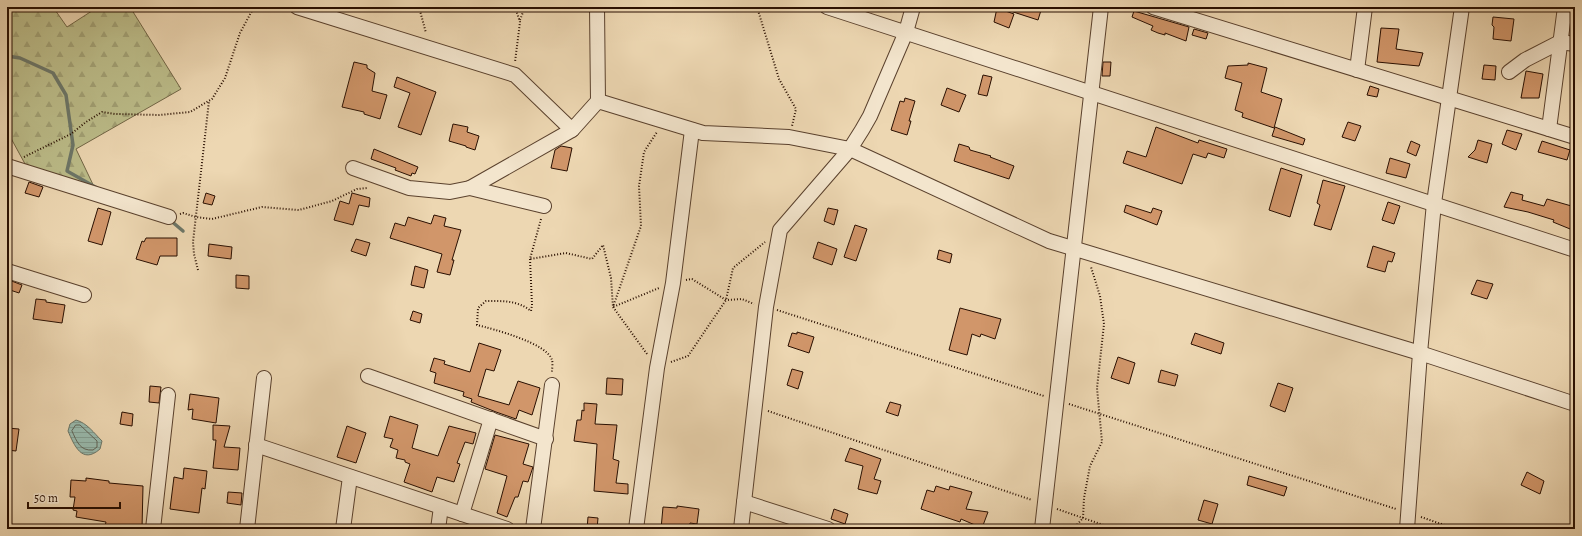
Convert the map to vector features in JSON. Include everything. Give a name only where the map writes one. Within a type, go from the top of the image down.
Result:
[{"type":"street","points":[[297,7],[515,75],[572,130]]},
{"type":"street","points":[[352,168],[409,188],[450,192],[470,188],[572,130],[598,101],[597,7]]},
{"type":"street","points":[[827,7],[1575,250]]},
{"type":"street","points":[[741,529],[766,307],[780,230],[850,149],[870,116],[906,32],[913,7]]},
{"type":"street","points":[[1042,529],[1056,400],[1080,251],[1091,92],[1101,7]]},
{"type":"street","points":[[1153,7],[1575,137]]},
{"type":"street","points":[[1357,70],[1365,7]]},
{"type":"street","points":[[1407,529],[1420,353],[1434,203],[1462,7]]},
{"type":"street","points":[[1550,129],[1565,7]]},
{"type":"street","points":[[1509,72],[1525,60],[1560,42],[1575,44]]},
{"type":"street","points":[[598,101],[703,134],[790,137],[850,149],[1049,241],[1420,353],[1575,404]]},
{"type":"street","points":[[636,529],[657,368],[673,283],[692,130]]},
{"type":"street","points":[[7,166],[169,217]]},
{"type":"street","points":[[470,188],[544,206]]},
{"type":"street","points":[[7,271],[84,295]]},
{"type":"street","points":[[368,376],[546,439]]},
{"type":"street","points":[[247,529],[264,378]]},
{"type":"street","points":[[533,529],[552,385]]},
{"type":"street","points":[[153,529],[168,395]]},
{"type":"street","points":[[462,514],[491,420]]},
{"type":"street","points":[[256,445],[507,529]]},
{"type":"street","points":[[343,529],[350,477]]},
{"type":"street","points":[[744,502],[828,529]]},
{"type":"street","points":[[438,529],[441,507]]},
{"type":"path","points":[[7,166],[71,134],[102,112],[114,114],[159,115],[190,112],[210,101],[225,78],[240,33],[254,7]]},
{"type":"path","points":[[419,7],[431,49]]},
{"type":"path","points":[[515,7],[520,22]]},
{"type":"path","points":[[515,75],[516,49],[520,22],[525,7]]},
{"type":"path","points":[[757,7],[779,79],[796,109],[790,137]]},
{"type":"path","points":[[198,270],[194,254],[196,217],[210,101]]},
{"type":"path","points":[[169,217],[183,213],[196,217],[212,219],[262,207],[298,210],[332,201],[357,190],[368,188]]},
{"type":"path","points":[[544,206],[530,259],[531,310],[511,301],[486,301],[478,308],[477,325],[518,338],[545,350],[552,360],[552,385]]},
{"type":"path","points":[[530,259],[566,254],[592,259],[603,245],[611,278],[613,307],[673,283],[692,278],[726,300],[742,299],[752,304],[766,307],[1456,529]]},
{"type":"path","points":[[1073,529],[1083,518],[1084,498],[1090,466],[1102,442],[1097,388],[1104,324],[1100,296],[1080,251]]},
{"type":"path","points":[[755,406],[1115,529]]},
{"type":"green space","points":[[7,7],[53,7],[67,27],[98,7],[130,7],[181,89],[76,149],[98,195],[30,173],[7,131]]},
{"type":"water","points":[[76,420],[87,426],[102,441],[100,449],[88,455],[84,454],[76,447],[68,431],[70,424]]},
{"type":"building","points":[[1005,7],[1042,7],[1038,20],[1004,9]]},
{"type":"building","points":[[997,8],[1014,14],[1009,28],[994,22]]},
{"type":"building","points":[[1134,11],[1189,27],[1186,41],[1165,33],[1165,35],[1151,30],[1153,26],[1132,17]]},
{"type":"building","points":[[1493,17],[1514,19],[1511,41],[1493,39]]},
{"type":"building","points":[[1381,28],[1399,29],[1396,49],[1423,53],[1419,66],[1377,62]]},
{"type":"building","points":[[1194,29],[1208,33],[1206,39],[1192,35]]},
{"type":"building","points":[[354,62],[367,65],[367,68],[375,73],[372,91],[387,95],[380,119],[364,114],[364,112],[342,107]]},
{"type":"building","points":[[1103,62],[1111,62],[1110,76],[1102,76]]},
{"type":"building","points":[[1248,63],[1267,68],[1261,92],[1282,99],[1274,128],[1242,117],[1243,113],[1235,110],[1242,83],[1225,78],[1228,66],[1248,65]]},
{"type":"building","points":[[1484,65],[1496,66],[1495,80],[1482,79]]},
{"type":"building","points":[[1526,71],[1543,74],[1539,98],[1521,98]]},
{"type":"building","points":[[983,75],[992,77],[987,96],[978,94]]},
{"type":"building","points":[[397,77],[436,92],[421,135],[398,127],[410,93],[394,87]]},
{"type":"building","points":[[1370,86],[1379,89],[1377,97],[1367,95]]},
{"type":"building","points":[[947,88],[966,95],[959,112],[941,105]]},
{"type":"building","points":[[905,98],[915,101],[909,121],[911,121],[907,135],[891,130],[900,101],[904,102]]},
{"type":"building","points":[[1348,122],[1361,126],[1355,141],[1342,137]]},
{"type":"building","points":[[453,124],[468,127],[467,132],[479,136],[475,150],[449,141]]},
{"type":"building","points":[[1156,127],[1198,143],[1199,140],[1227,149],[1224,158],[1208,153],[1206,158],[1193,154],[1182,184],[1123,163],[1127,151],[1146,157]]},
{"type":"building","points":[[1275,127],[1305,139],[1303,145],[1272,136]]},
{"type":"building","points":[[1507,130],[1522,134],[1516,150],[1502,144]]},
{"type":"building","points":[[1478,140],[1492,144],[1487,163],[1468,157],[1475,150]]},
{"type":"building","points":[[1411,141],[1420,145],[1416,156],[1407,152]]},
{"type":"building","points":[[1542,141],[1570,150],[1567,160],[1538,152]]},
{"type":"building","points":[[959,144],[969,147],[970,150],[991,156],[990,157],[1014,166],[1009,179],[954,161]]},
{"type":"building","points":[[561,146],[572,148],[567,171],[551,168],[555,150]]},
{"type":"building","points":[[374,149],[418,167],[415,174],[412,173],[411,176],[395,170],[396,168],[371,159]]},
{"type":"building","points":[[1390,158],[1410,164],[1406,178],[1386,173]]},
{"type":"building","points":[[1281,168],[1302,175],[1290,217],[1269,210]]},
{"type":"building","points":[[1323,180],[1345,186],[1331,230],[1314,225],[1320,205],[1317,203]]},
{"type":"building","points":[[29,182],[43,187],[39,197],[25,193]]},
{"type":"building","points":[[1511,192],[1523,195],[1522,200],[1544,206],[1547,199],[1575,207],[1575,231],[1553,222],[1554,220],[1528,212],[1504,207]]},
{"type":"building","points":[[206,193],[215,196],[212,205],[203,203]]},
{"type":"building","points":[[352,193],[370,198],[369,207],[359,205],[353,225],[334,220],[340,201],[349,204]]},
{"type":"building","points":[[1388,202],[1400,206],[1394,224],[1382,220]]},
{"type":"building","points":[[1126,205],[1151,213],[1153,208],[1162,211],[1157,225],[1124,212]]},
{"type":"building","points":[[98,208],[111,212],[102,245],[88,241]]},
{"type":"building","points":[[828,208],[838,210],[834,225],[824,221]]},
{"type":"building","points":[[434,215],[446,218],[444,226],[461,230],[452,260],[454,260],[450,275],[437,272],[442,254],[390,238],[395,223],[405,226],[408,217],[431,224]]},
{"type":"building","points":[[855,225],[867,229],[856,261],[844,257]]},
{"type":"building","points":[[146,238],[177,238],[177,256],[160,256],[157,265],[136,259],[142,241],[144,242]]},
{"type":"building","points":[[356,239],[370,243],[366,256],[351,251]]},
{"type":"building","points":[[818,242],[837,249],[832,265],[813,258]]},
{"type":"building","points":[[209,244],[232,247],[231,259],[208,256]]},
{"type":"building","points":[[1373,246],[1395,253],[1392,262],[1388,261],[1385,272],[1367,267]]},
{"type":"building","points":[[939,250],[952,254],[950,263],[937,259]]},
{"type":"building","points":[[415,266],[428,270],[424,288],[411,285]]},
{"type":"building","points":[[236,275],[249,276],[249,289],[236,288]]},
{"type":"building","points":[[9,280],[22,285],[19,293],[7,289]]},
{"type":"building","points":[[1477,280],[1493,284],[1487,299],[1471,294]]},
{"type":"building","points":[[36,299],[65,305],[62,323],[33,319]]},
{"type":"building","points":[[960,308],[1001,319],[995,339],[981,334],[980,337],[972,334],[967,355],[949,350]]},
{"type":"building","points":[[413,311],[422,314],[420,323],[410,320]]},
{"type":"building","points":[[797,332],[814,337],[809,353],[788,346],[792,333],[797,334]]},
{"type":"building","points":[[1195,333],[1224,343],[1221,354],[1191,344]]},
{"type":"building","points":[[479,343],[501,350],[494,371],[486,369],[478,396],[509,405],[518,381],[540,388],[532,415],[519,410],[516,419],[471,402],[472,399],[463,396],[464,392],[434,383],[436,373],[430,371],[434,358],[445,361],[444,364],[470,372]]},
{"type":"building","points":[[1118,357],[1135,363],[1129,384],[1111,378]]},
{"type":"building","points":[[792,369],[803,372],[798,389],[787,385]]},
{"type":"building","points":[[1161,370],[1178,375],[1175,386],[1158,382]]},
{"type":"building","points":[[607,378],[623,379],[622,395],[606,394]]},
{"type":"building","points":[[1278,383],[1293,388],[1285,412],[1270,406]]},
{"type":"building","points":[[150,386],[161,387],[159,403],[149,402]]},
{"type":"building","points":[[190,394],[219,398],[216,423],[192,419],[193,409],[188,410]]},
{"type":"building","points":[[890,402],[901,405],[898,416],[886,412]]},
{"type":"building","points":[[584,403],[597,404],[595,424],[617,425],[613,459],[619,461],[616,483],[628,484],[628,494],[594,491],[597,444],[574,441],[577,420],[581,420],[582,410],[584,411]]},
{"type":"building","points":[[122,412],[133,414],[132,426],[120,424]]},
{"type":"building","points":[[390,416],[418,425],[412,448],[438,456],[449,426],[476,433],[473,444],[465,442],[457,463],[460,464],[454,482],[437,477],[432,492],[404,482],[410,464],[405,462],[405,460],[396,458],[398,450],[390,447],[393,439],[384,437]]},
{"type":"building","points":[[213,425],[230,426],[224,447],[240,448],[238,470],[213,468],[216,440],[213,440]]},
{"type":"building","points":[[347,426],[366,433],[356,463],[337,457]]},
{"type":"building","points":[[7,428],[19,429],[16,451],[7,450]]},
{"type":"building","points":[[495,435],[529,444],[523,464],[533,467],[528,482],[523,481],[518,497],[515,497],[507,517],[497,513],[507,476],[485,469]]},
{"type":"building","points":[[850,448],[881,459],[874,479],[881,481],[877,494],[858,489],[863,466],[845,461]]},
{"type":"building","points":[[184,468],[207,471],[205,489],[202,488],[199,513],[170,509],[174,477],[183,479]]},
{"type":"building","points":[[1527,472],[1544,481],[1540,494],[1521,485]]},
{"type":"building","points":[[1249,476],[1287,487],[1284,496],[1247,485]]},
{"type":"building","points":[[86,478],[109,481],[109,483],[143,486],[142,529],[105,526],[106,522],[76,517],[77,511],[73,510],[75,497],[70,497],[71,480],[86,481]]},
{"type":"building","points":[[936,486],[949,490],[950,486],[972,492],[966,509],[988,512],[982,528],[961,519],[960,522],[921,509],[927,490],[934,492]]},
{"type":"building","points":[[228,492],[242,493],[241,505],[227,503]]},
{"type":"building","points":[[1204,500],[1218,504],[1212,524],[1198,520]]},
{"type":"building","points":[[677,506],[699,509],[697,524],[690,523],[689,529],[661,529],[663,507],[677,508]]},
{"type":"building","points":[[834,509],[848,514],[845,524],[831,519]]},
{"type":"building","points":[[588,517],[598,518],[597,529],[587,529]]},
{"type":"waterway","points":[[7,56],[20,58],[53,73],[66,95],[73,145],[67,171],[97,188]]},
{"type":"waterway","points":[[170,220],[183,231]]}]
